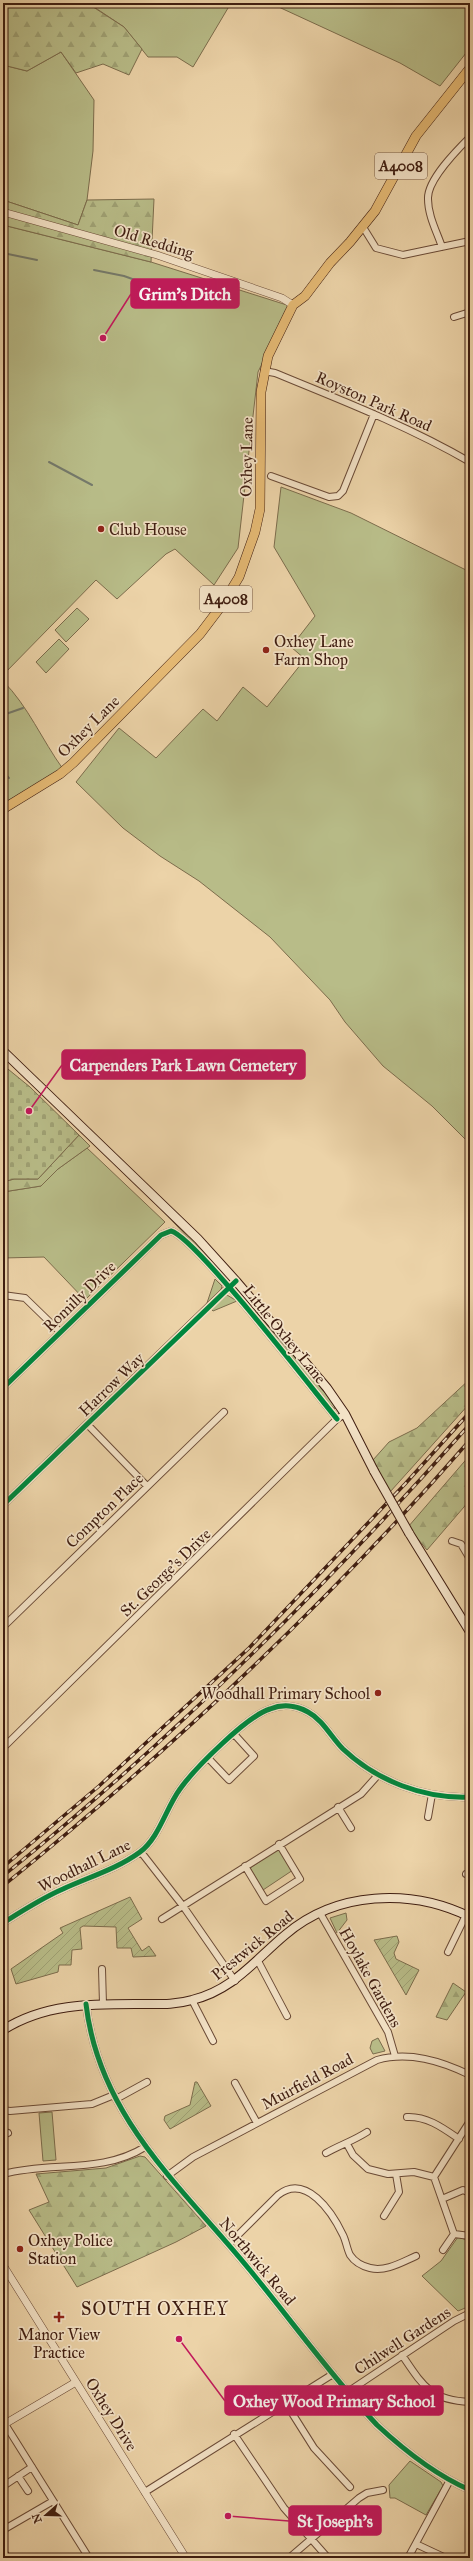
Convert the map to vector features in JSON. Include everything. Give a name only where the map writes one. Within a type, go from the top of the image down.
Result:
[{"type":"main road","name":"Oxhey Lane","points":[[3,809],[60,774],[73,763],[200,634],[222,605],[247,557],[260,508],[261,392],[264,370],[268,356],[293,305],[305,296],[330,263],[363,227],[387,193],[416,136],[470,68]]},
{"type":"main road","name":"Little Oxhey Lane","points":[[3,1051],[198,1239],[236,1281],[327,1388],[345,1414],[374,1471],[409,1533],[470,1632]]},
{"type":"main road","name":"Prestwick Road","points":[[3,2030],[47,2010],[86,2004],[165,2004],[192,2000],[211,1995],[235,1981],[289,1931],[320,1913],[355,1901],[390,1898],[422,1900],[468,1916]]},
{"type":"street","points":[[442,247],[430,213],[428,198],[431,185],[470,137]]},
{"type":"street","name":"Old Redding","points":[[3,212],[157,255],[282,298],[293,305]]},
{"type":"street","points":[[363,227],[376,248],[388,253],[403,255],[470,241]]},
{"type":"street","points":[[454,317],[470,312]]},
{"type":"street","name":"Royston Park Road","points":[[264,370],[275,373],[374,414],[429,439],[470,462]]},
{"type":"street","points":[[271,476],[329,496],[338,496],[343,491],[374,414]]},
{"type":"street","name":"Romilly Drive","points":[[3,1388],[161,1236],[168,1231],[177,1234]]},
{"type":"street","name":"Little Oxhey Lane","points":[[177,1234],[229,1287],[337,1419]]},
{"type":"street","name":"Harrow Way","points":[[3,1505],[236,1281]]},
{"type":"street","points":[[3,1295],[25,1298],[60,1332]]},
{"type":"street","name":"Compton Place","points":[[3,1627],[224,1412]]},
{"type":"street","name":"St. George's Drive","points":[[3,1748],[337,1419],[345,1414]]},
{"type":"street","points":[[87,1424],[148,1486]]},
{"type":"street","points":[[452,1541],[461,1544],[470,1558]]},
{"type":"street","name":"Woodhall Lane","points":[[3,1923],[55,1893],[118,1865],[141,1852],[153,1837],[181,1788],[234,1734],[259,1713],[269,1709],[295,1707],[316,1717],[343,1748],[378,1775],[401,1785],[432,1794],[470,1798]]},
{"type":"street","points":[[209,1759],[228,1780],[254,1756],[234,1734]]},
{"type":"street","points":[[162,1919],[366,1790],[378,1775]]},
{"type":"street","points":[[428,1817],[432,1794]]},
{"type":"street","points":[[338,1807],[351,1828]]},
{"type":"street","points":[[245,1866],[266,1901],[300,1879],[279,1844]]},
{"type":"street","points":[[141,1852],[183,1906],[235,1981]]},
{"type":"street","name":"Hoylake Gardens","points":[[320,1913],[388,2032],[395,2056]]},
{"type":"street","points":[[448,1952],[468,1916]]},
{"type":"street","points":[[258,1961],[287,2016]]},
{"type":"street","points":[[102,1969],[103,2004]]},
{"type":"street","points":[[192,2000],[213,2041]]},
{"type":"street","name":"Northwick Road","points":[[86,2004],[94,2049],[115,2097],[145,2147],[167,2176],[229,2244],[373,2421],[401,2447],[450,2480],[470,2490]]},
{"type":"street","name":"Muirfield Road","points":[[167,2176],[192,2157],[369,2062],[395,2056],[416,2057],[470,2075]]},
{"type":"street","points":[[3,2110],[10,2111],[92,2104],[115,2097],[147,2082]]},
{"type":"street","points":[[235,2083],[257,2123]]},
{"type":"street","points":[[407,2117],[414,2117],[439,2124],[459,2139]]},
{"type":"street","points":[[434,2177],[470,2121]]},
{"type":"street","points":[[326,2152],[338,2146],[347,2144],[367,2132]]},
{"type":"street","points":[[347,2144],[353,2155],[368,2169],[388,2174],[414,2172],[434,2177]]},
{"type":"street","points":[[3,2174],[57,2166],[109,2163],[130,2157],[145,2147]]},
{"type":"street","points":[[384,2216],[399,2192],[396,2174]]},
{"type":"street","points":[[434,2177],[454,2234]]},
{"type":"street","points":[[229,2244],[278,2195],[288,2189],[297,2188],[307,2190],[317,2198],[340,2229],[350,2254],[359,2264],[369,2268],[384,2269],[416,2256]]},
{"type":"street","points":[[442,2200],[463,2190],[470,2193]]},
{"type":"street","points":[[454,2234],[470,2236]]},
{"type":"street","points":[[443,2250],[454,2234]]},
{"type":"street","name":"Oxhey Drive","points":[[3,2265],[186,2558]]},
{"type":"street","name":"Chilwell Gardens","points":[[349,2391],[454,2321],[470,2313]]},
{"type":"street","points":[[402,2355],[428,2391],[448,2400],[470,2402]]},
{"type":"street","points":[[145,2492],[285,2402],[334,2374]]},
{"type":"street","points":[[76,2382],[4,2425],[89,2558]]},
{"type":"street","points":[[285,2402],[314,2448],[350,2487]]},
{"type":"street","points":[[234,2434],[266,2484],[328,2558]]},
{"type":"street","points":[[5,2485],[32,2467]]},
{"type":"street","points":[[18,2476],[28,2491]]},
{"type":"street","points":[[408,2558],[450,2480]]},
{"type":"street","points":[[289,2558],[312,2540],[359,2498],[367,2493],[383,2490]]},
{"type":"street","points":[[3,2530],[53,2501]]},
{"type":"street","points":[[416,2544],[446,2558]]},
{"type":"street","points":[[3,2551],[8,2558]]},
{"type":"green space","points":[[3,3],[87,3],[124,27],[142,49],[129,75],[103,64],[76,73],[61,52],[27,71],[3,65]]},
{"type":"green space","points":[[88,3],[231,3],[193,67],[177,57],[148,57],[124,27]]},
{"type":"green space","points":[[270,3],[470,3],[470,48],[440,86],[400,63]]},
{"type":"green space","points":[[61,52],[94,100],[93,151],[87,200],[78,225],[6,201],[3,198],[3,65],[27,71]]},
{"type":"green space","points":[[3,198],[6,201],[78,225],[87,200],[154,199],[151,262],[3,225]]},
{"type":"green space","points":[[3,225],[151,262],[290,306],[258,372],[238,548],[214,585],[175,549],[166,554],[117,599],[96,580],[3,675]]},
{"type":"green space","points":[[281,487],[351,513],[470,572],[470,1144],[432,1106],[383,1066],[345,1022],[330,1000],[270,937],[199,881],[160,856],[123,828],[76,782],[119,728],[156,758],[203,709],[217,721],[243,687],[267,707],[305,659],[291,647],[315,616],[274,547]]},
{"type":"green space","points":[[77,608],[89,619],[66,642],[55,630]]},
{"type":"green space","points":[[59,639],[69,649],[46,673],[36,662]]},
{"type":"green space","points":[[3,681],[20,701],[63,769],[3,804]]},
{"type":"green space","points":[[3,1065],[30,1087],[79,1135],[38,1179],[14,1179],[3,1182]]},
{"type":"green space","points":[[79,1135],[90,1146],[58,1169],[41,1186],[3,1192],[3,1182],[14,1179],[38,1179]]},
{"type":"green space","points":[[87,1148],[165,1222],[85,1300],[44,1257],[3,1258],[3,1192],[41,1186],[58,1169]]},
{"type":"green space","points":[[161,1209],[187,1232],[226,1278]]},
{"type":"green space","points":[[215,1279],[222,1286],[221,1290],[206,1306]]},
{"type":"green space","points":[[240,1290],[335,1405],[335,1409],[327,1402],[236,1291]]},
{"type":"green space","points":[[227,1295],[237,1301],[213,1311],[211,1309]]},
{"type":"green space","points":[[470,1379],[470,1403],[390,1492],[373,1460],[389,1442],[417,1428]]},
{"type":"green space","points":[[470,1455],[470,1500],[427,1550],[408,1527]]},
{"type":"green space","points":[[280,1848],[293,1870],[263,1890],[250,1868]]},
{"type":"green space","points":[[130,1897],[142,1919],[128,1928],[142,1951],[149,1946],[156,1956],[133,1957],[131,1948],[117,1948],[116,1927],[83,1926],[80,1928],[82,1949],[72,1950],[71,1965],[59,1965],[58,1972],[16,1984],[11,1969],[63,1933],[60,1928]]},
{"type":"green space","points":[[346,1913],[347,1920],[337,1933],[330,1918]]},
{"type":"green space","points":[[397,1936],[399,1942],[394,1953],[396,1959],[419,1970],[406,1995],[374,1940]]},
{"type":"green space","points":[[453,1983],[466,1992],[447,2020],[436,2017]]},
{"type":"green space","points":[[378,2038],[385,2051],[373,2054],[370,2048],[372,2041]]},
{"type":"green space","points":[[195,2082],[197,2082],[211,2106],[170,2129],[164,2120],[165,2116],[190,2105]]},
{"type":"green space","points":[[52,2112],[56,2160],[43,2161],[39,2113]]},
{"type":"green space","points":[[140,2156],[145,2157],[206,2226],[176,2242],[77,2287],[29,2210],[49,2202],[36,2174],[106,2168]]},
{"type":"green space","points":[[458,2237],[470,2241],[470,2306],[458,2311],[422,2276],[441,2261]]},
{"type":"green space","points":[[410,2461],[441,2482],[443,2486],[426,2515],[395,2498],[390,2498],[389,2485]]},
{"type":"waterway","points":[[3,253],[37,260]]},
{"type":"waterway","points":[[94,270],[124,276],[149,285]]},
{"type":"waterway","points":[[202,299],[226,306]]},
{"type":"waterway","points":[[49,462],[92,485]]},
{"type":"waterway","points":[[3,715],[23,708]]},
{"type":"waterway","points":[[3,772],[9,778]]},
{"type":"railway","points":[[3,1867],[99,1786],[249,1648],[405,1484],[470,1412]]},
{"type":"railway","points":[[3,1876],[127,1771],[246,1660],[360,1544],[470,1424]]},
{"type":"railway","points":[[3,1886],[127,1782],[246,1673],[361,1559],[470,1440]]},
{"type":"cycle path","points":[[3,1388],[161,1235],[171,1231],[184,1240],[228,1285],[337,1419]]},
{"type":"cycle path","points":[[3,1505],[236,1281]]},
{"type":"cycle path","points":[[3,1923],[47,1896],[112,1868],[140,1852],[152,1839],[180,1789],[209,1756],[248,1722],[275,1707],[294,1707],[313,1715],[323,1724],[343,1749],[356,1760],[386,1779],[402,1786],[436,1795],[470,1797]]},
{"type":"cycle path","points":[[86,2004],[94,2044],[108,2082],[126,2116],[147,2148],[171,2179],[249,2269],[328,2368],[377,2425],[421,2462],[457,2484],[470,2490]]},
{"type":"place","name":"Grim's Ditch","points":[[103,338]]},
{"type":"place","name":"Club House","points":[[101,529]]},
{"type":"place","name":"Oxhey Lane Farm Shop","points":[[266,650]]},
{"type":"place","name":"Carpenders Park Lawn Cemetery","points":[[29,1111]]},
{"type":"place","name":"Woodhall Primary School","points":[[378,1693]]},
{"type":"place","name":"Oxhey Police Station","points":[[20,2249]]},
{"type":"place","name":"Manor View Practice","points":[[59,2317]]},
{"type":"place","name":"Oxhey Wood Primary School","points":[[179,2339]]},
{"type":"place","name":"St Joseph's","points":[[228,2516]]},
{"type":"district","name":"SOUTH OXHEY","points":[[155,2309]]}]
